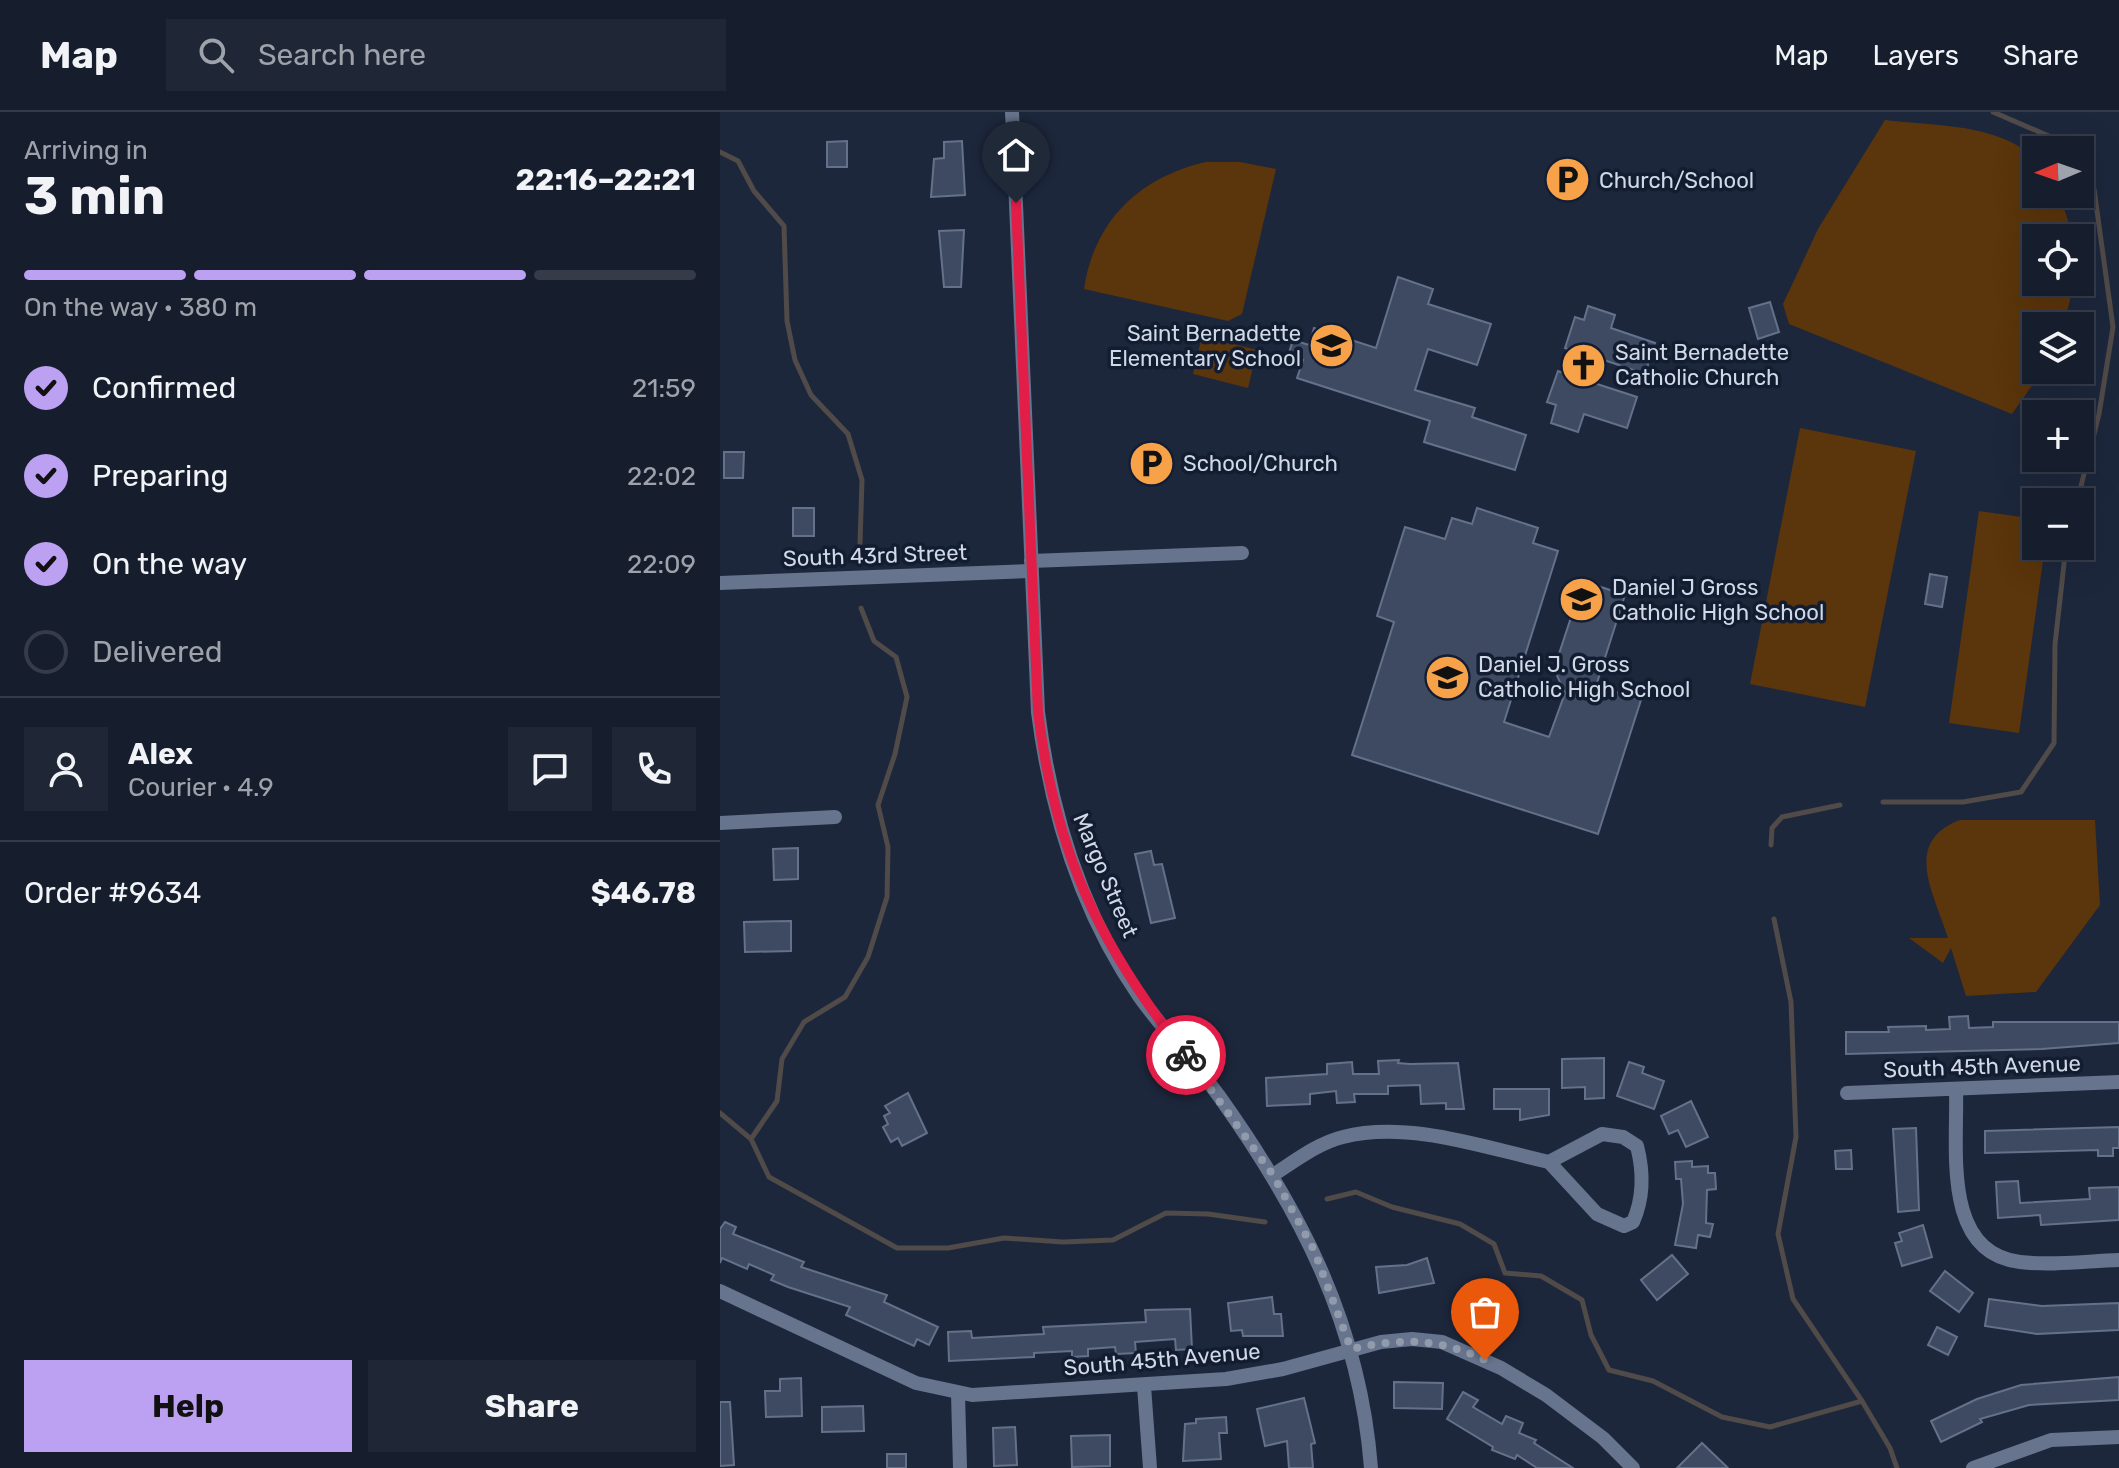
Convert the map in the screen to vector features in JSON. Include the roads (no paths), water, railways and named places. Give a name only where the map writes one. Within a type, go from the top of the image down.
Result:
[{"type":"street","name":"Margo Street","points":[[1012,112],[1031,566],[1044,759],[1053,804],[1072,864],[1104,936],[1139,996],[1217,1094],[1273,1175],[1314,1250],[1351,1349],[1363,1400],[1371,1468]]},
{"type":"street","name":"South 43rd Street","points":[[720,583],[1242,553]]},
{"type":"street","points":[[720,823],[835,817]]},
{"type":"street","name":"South 45th Avenue","points":[[1847,1093],[2119,1082]]},
{"type":"street","points":[[1956,1090],[1963,1214],[1979,1244],[2019,1262],[2119,1260]]},
{"type":"street","points":[[1273,1175],[1322,1145],[1367,1132],[1420,1136],[1549,1162],[1597,1214],[1624,1226],[1633,1222],[1643,1200],[1637,1146],[1623,1137],[1602,1134],[1549,1162]]},
{"type":"street","name":"South 45th Avenue","points":[[720,1291],[916,1383],[958,1394],[1144,1386],[1240,1377],[1283,1369],[1351,1349],[1412,1339],[1442,1342],[1469,1352],[1546,1395],[1603,1438],[1633,1468]]},
{"type":"street","points":[[1144,1386],[1150,1468]]},
{"type":"street","points":[[958,1394],[960,1468]]},
{"type":"street","points":[[1973,1468],[2051,1440],[2119,1437]]},
{"type":"waterway","points":[[1993,112],[2049,136]]},
{"type":"waterway","points":[[720,152],[738,161],[754,191],[784,226],[787,321],[795,360],[811,395],[848,434],[862,480],[860,543]]},
{"type":"waterway","points":[[2080,488],[2099,414],[2113,327],[2094,189]]},
{"type":"waterway","points":[[1883,802],[1963,802],[2021,792],[2054,743],[2055,644],[2064,560]]},
{"type":"waterway","points":[[751,1139],[777,1101],[782,1059],[804,1022],[845,997],[868,957],[887,897],[888,847],[878,805],[895,754],[907,697],[896,657],[874,641],[861,608]]},
{"type":"waterway","points":[[1771,845],[1772,828],[1782,817],[1840,805]]},
{"type":"waterway","points":[[1774,919],[1791,1002],[1796,1137],[1778,1234],[1793,1299],[1862,1401],[1890,1448],[1897,1468]]},
{"type":"waterway","points":[[720,1113],[751,1139],[769,1177],[897,1248],[948,1248],[1004,1238],[1063,1242],[1113,1240],[1166,1213],[1208,1214],[1265,1222]]},
{"type":"waterway","points":[[1327,1199],[1356,1192],[1392,1207],[1460,1224],[1494,1244],[1505,1273],[1541,1276],[1582,1300],[1591,1335],[1609,1370],[1653,1381],[1722,1417],[1770,1427],[1862,1401]]},
{"type":"place","name":"Church/School","points":[[1568,180]]},
{"type":"place","name":"Saint Bernadette Elementary School","points":[[1332,346]]},
{"type":"place","name":"Saint Bernadette Catholic Church","points":[[1584,365]]},
{"type":"place","name":"School/Church","points":[[1152,463]]},
{"type":"place","name":"Daniel J Gross Catholic High School","points":[[1581,600]]},
{"type":"place","name":"Daniel J. Gross Catholic High School","points":[[1447,677]]}]
